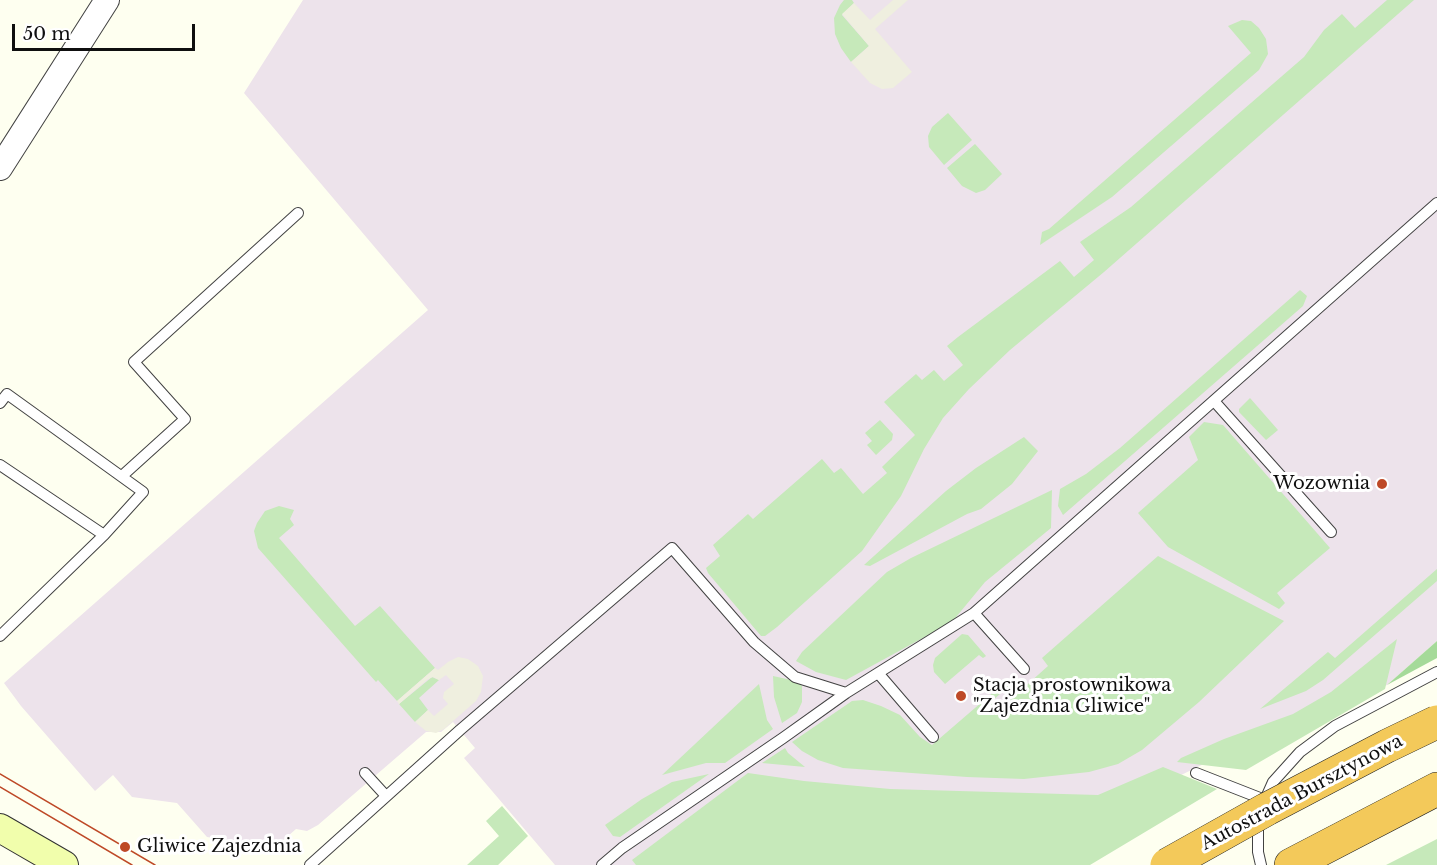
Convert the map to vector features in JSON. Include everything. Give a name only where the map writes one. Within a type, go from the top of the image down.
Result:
[{"type":"highway","name":"Autostrada Bursztynowa","points":[[1167,865],[1277,803],[1437,722]]},
{"type":"highway","points":[[1291,865],[1437,789]]},
{"type":"main road","points":[[0,828],[64,865]]},
{"type":"street","points":[[0,168],[106,0]]},
{"type":"lane","points":[[602,865],[846,693],[974,613],[1437,203]]},
{"type":"lane","points":[[122,476],[185,419],[134,362],[298,213]]},
{"type":"lane","points":[[0,403],[7,393],[143,492],[104,535],[0,636]]},
{"type":"lane","points":[[1214,401],[1330,532]]},
{"type":"lane","points":[[0,465],[104,535]]},
{"type":"lane","points":[[310,865],[386,796],[672,549],[754,642],[795,677],[846,693]]},
{"type":"lane","points":[[974,613],[1024,669]]},
{"type":"lane","points":[[1261,865],[1258,852],[1258,816],[1273,782],[1300,752],[1335,726],[1437,672]]},
{"type":"lane","points":[[878,673],[933,737]]},
{"type":"lane","points":[[365,773],[386,796]]},
{"type":"lane","points":[[1196,773],[1265,800]]},
{"type":"lane","points":[[612,856],[620,865]]},
{"type":"shaded area","points":[[303,0],[1437,0],[1437,641],[1387,685],[1308,721],[1305,714],[1171,780],[772,865],[555,865],[464,758],[475,748],[453,722],[441,732],[426,732],[318,825],[307,831],[296,829],[271,851],[261,845],[207,837],[177,803],[132,797],[113,775],[95,791],[21,706],[4,683],[428,310],[244,93]]},
{"type":"shaded area","points":[[893,0],[908,0],[875,29],[912,72],[893,88],[882,89],[870,83],[851,62],[869,46],[842,14],[854,3],[870,20]]},
{"type":"shaded area","points":[[458,657],[468,659],[478,666],[483,676],[481,692],[476,701],[444,729],[436,733],[426,731],[415,722],[428,710],[434,716],[448,704],[443,698],[444,692],[454,684],[446,675],[439,680],[433,677],[428,679],[399,704],[397,701],[435,668],[438,670]]},
{"type":"green space","points":[[844,0],[852,0],[854,3],[842,15],[869,46],[851,62],[835,34],[834,18]]},
{"type":"green space","points":[[1387,0],[1414,0],[1104,272],[1010,350],[969,389],[943,418],[924,449],[901,496],[862,551],[777,627],[765,636],[761,636],[708,573],[706,568],[720,556],[713,545],[748,514],[753,519],[822,459],[834,473],[841,468],[863,494],[887,473],[882,467],[915,435],[884,402],[916,374],[922,380],[934,370],[944,381],[963,365],[947,346],[1060,261],[1074,277],[1094,260],[1080,242],[1131,207],[1304,57],[1324,30],[1342,14],[1355,28]]},
{"type":"green space","points":[[1242,20],[1251,21],[1266,39],[1268,54],[1259,70],[1112,197],[1040,245],[1042,232],[1049,229],[1251,53],[1228,26]]},
{"type":"green space","points":[[948,113],[972,140],[944,165],[929,147],[928,136],[932,127]]},
{"type":"green space","points":[[975,144],[1002,174],[985,190],[976,193],[962,186],[947,168]]},
{"type":"green space","points":[[1300,290],[1307,296],[1303,306],[1063,515],[1058,506],[1060,489],[1086,474],[1120,448]]},
{"type":"green space","points":[[1250,398],[1278,430],[1266,440],[1239,412],[1239,409]]},
{"type":"green space","points":[[880,420],[893,434],[892,440],[876,455],[867,445],[872,441],[865,433]]},
{"type":"green space","points":[[1204,422],[1223,425],[1330,548],[1277,593],[1285,603],[1279,609],[1168,547],[1138,513],[1198,460],[1189,437]]},
{"type":"green space","points":[[1024,437],[1038,451],[1012,484],[981,509],[967,514],[870,566],[864,565],[946,491],[976,468]]},
{"type":"green space","points":[[1052,490],[1051,528],[985,582],[952,622],[846,680],[816,672],[796,661],[802,652],[887,572],[911,558]]},
{"type":"green space","points":[[279,506],[294,510],[290,519],[294,525],[279,538],[355,626],[380,606],[435,668],[397,701],[378,680],[376,682],[258,548],[254,531],[257,523],[265,511]]},
{"type":"green space","points":[[1158,556],[1284,621],[1199,702],[1142,750],[1118,764],[1089,772],[1024,779],[967,777],[843,768],[818,760],[792,742],[852,701],[863,700],[900,715],[920,737],[932,745],[1004,683],[1009,686],[992,701],[1000,709],[1048,666],[1042,658]]},
{"type":"green space","points":[[1437,569],[1437,581],[1323,680],[1306,691],[1260,709],[1328,652],[1335,658]]},
{"type":"green space","points":[[962,634],[968,635],[986,656],[983,658],[979,655],[945,684],[934,672],[935,658]]},
{"type":"green space","points":[[1397,639],[1385,689],[1246,770],[1177,762],[1181,758],[1224,739],[1293,714],[1331,692]]},
{"type":"green space","points":[[1437,641],[1437,658],[1387,685]]},
{"type":"green space","points":[[773,676],[796,681],[802,686],[802,702],[797,713],[782,723],[774,697]]},
{"type":"green space","points":[[432,677],[439,680],[419,698],[428,710],[415,722],[399,704]]},
{"type":"green space","points":[[759,684],[767,720],[773,729],[725,763],[706,763],[662,775]]},
{"type":"green space","points":[[785,748],[788,753],[805,767],[762,763]]},
{"type":"green space","points":[[1163,767],[1217,789],[1090,865],[636,865],[632,860],[748,773],[890,789],[1098,795]]},
{"type":"green space","points":[[709,774],[620,837],[613,836],[605,825],[642,799],[672,782]]},
{"type":"green space","points":[[502,806],[528,836],[498,865],[467,865],[499,836],[486,821]]},
{"type":"green space","points":[[1437,839],[1437,865],[1386,865]]},
{"type":"tram line","points":[[0,774],[155,865]]},
{"type":"tram line","points":[[0,787],[132,865]]},
{"type":"place","name":"Wozownia","points":[[1382,484]]},
{"type":"place","name":"Stacja prostownikowa \"Zajezdnia Gliwice\"","points":[[961,696]]},
{"type":"place","name":"Gliwice Zajezdnia","points":[[125,847]]}]
